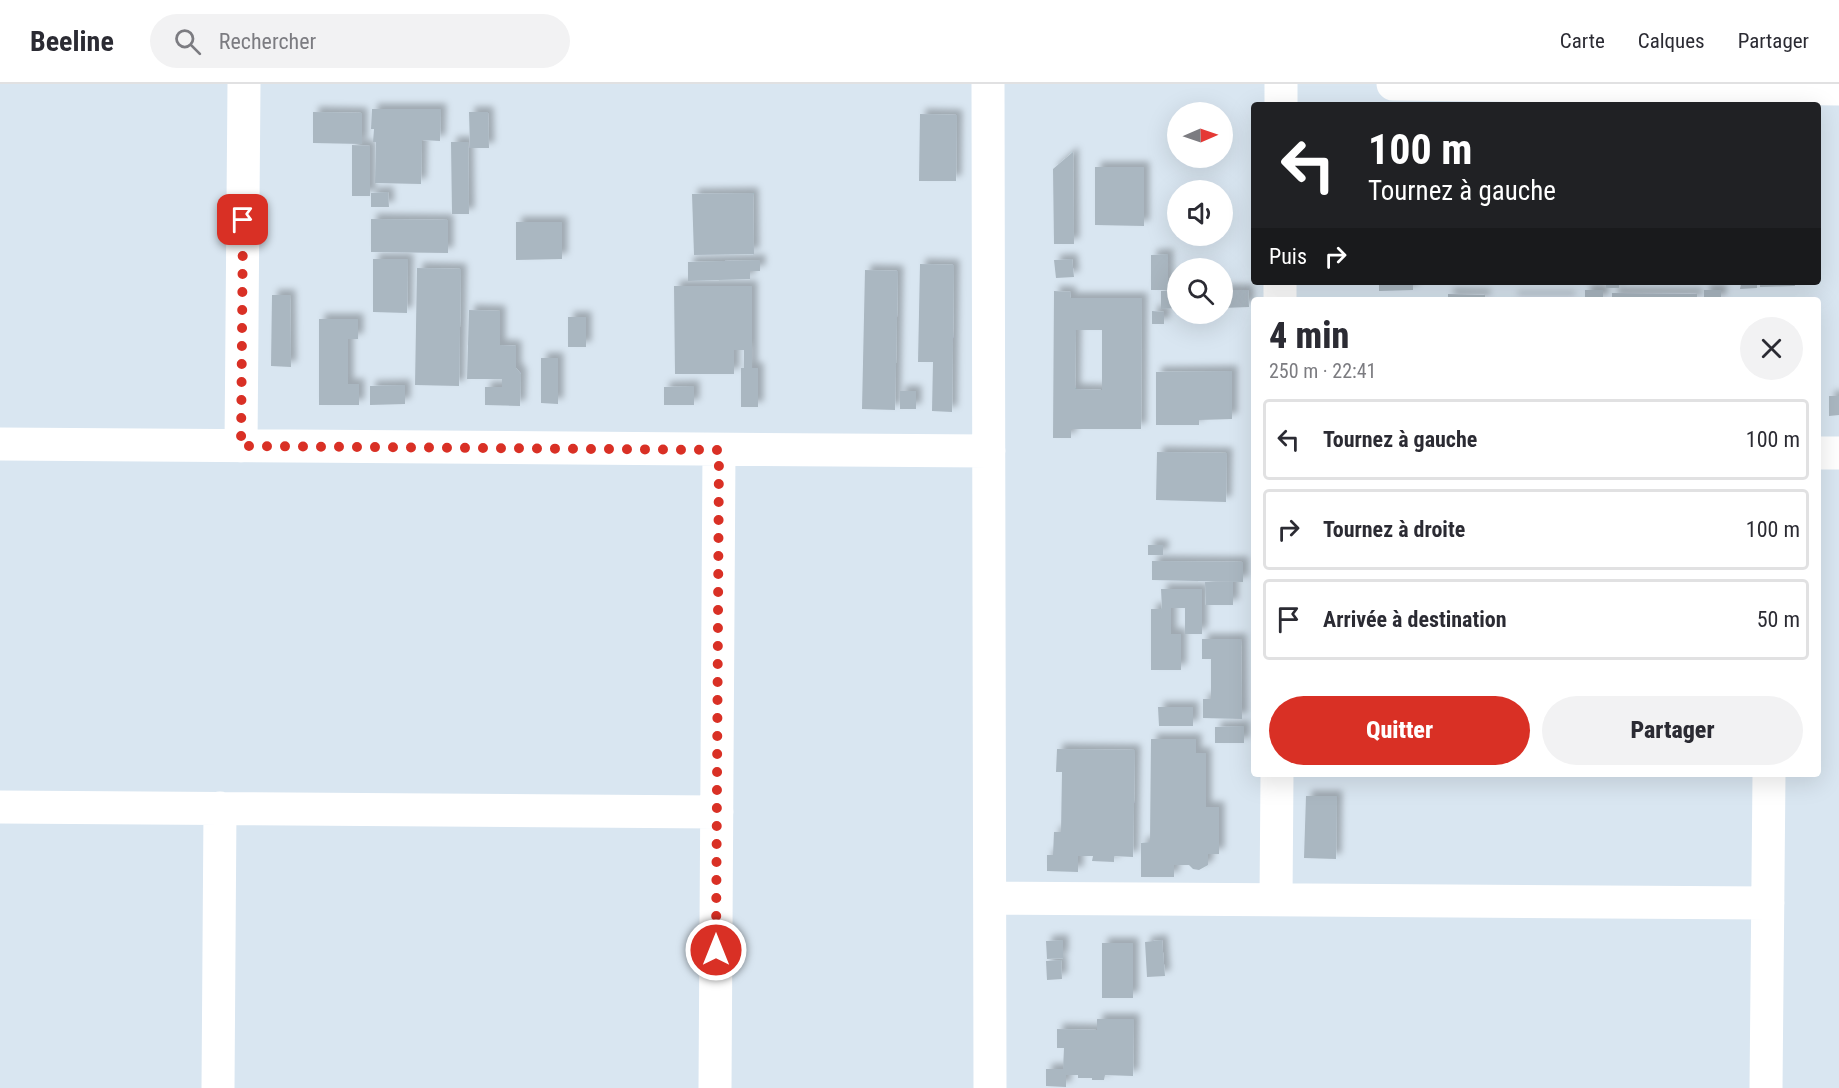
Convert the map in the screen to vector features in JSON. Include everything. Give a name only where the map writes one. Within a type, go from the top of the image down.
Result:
[{"type":"street","points":[[241,446],[244,84]]},
{"type":"street","points":[[988,84],[990,1088]]},
{"type":"street","points":[[1281,84],[1281,102]]},
{"type":"street","points":[[1393,84],[1754,86],[1839,89]]},
{"type":"street","points":[[0,444],[988,451]]},
{"type":"street","points":[[715,1088],[719,450]]},
{"type":"street","points":[[1821,453],[1839,453]]},
{"type":"street","points":[[1276,899],[1277,777]]},
{"type":"street","points":[[1766,1088],[1768,777]]},
{"type":"street","points":[[0,807],[717,812]]},
{"type":"street","points":[[218,1088],[220,808]]},
{"type":"street","points":[[990,898],[1768,903]]},
{"type":"building","points":[[372,109],[441,109],[440,141],[422,140],[421,184],[375,183],[376,142],[373,142],[374,129],[371,129]]},
{"type":"building","points":[[313,112],[362,113],[362,144],[313,143]]},
{"type":"building","points":[[469,112],[488,112],[489,148],[470,148]]},
{"type":"building","points":[[920,114],[957,115],[956,181],[919,181]]},
{"type":"building","points":[[451,142],[468,142],[469,214],[452,214]]},
{"type":"building","points":[[352,145],[370,146],[370,196],[352,196]]},
{"type":"building","points":[[1073,152],[1074,244],[1054,244],[1053,169]]},
{"type":"building","points":[[1095,167],[1144,167],[1144,226],[1095,225]]},
{"type":"building","points":[[388,192],[389,207],[371,207],[371,193]]},
{"type":"building","points":[[753,193],[754,254],[694,255],[692,194]]},
{"type":"building","points":[[371,219],[448,220],[448,253],[371,252]]},
{"type":"building","points":[[516,222],[562,222],[562,259],[516,260]]},
{"type":"building","points":[[1168,254],[1167,290],[1151,290],[1151,255]]},
{"type":"building","points":[[373,259],[408,259],[407,313],[373,312]]},
{"type":"building","points":[[1072,259],[1074,277],[1056,278],[1054,260]]},
{"type":"building","points":[[760,260],[760,271],[750,271],[750,279],[688,281],[688,262]]},
{"type":"building","points":[[920,264],[954,265],[952,412],[932,411],[933,362],[918,362]]},
{"type":"building","points":[[417,268],[461,269],[459,386],[415,385]]},
{"type":"building","points":[[865,270],[898,271],[895,410],[862,409]]},
{"type":"building","points":[[1379,285],[1413,285],[1413,290],[1379,291]]},
{"type":"building","points":[[1606,285],[1619,285],[1619,288],[1606,288]]},
{"type":"building","points":[[1741,285],[1757,285],[1757,288],[1740,289]]},
{"type":"building","points":[[1760,285],[1795,286],[1760,287]]},
{"type":"building","points":[[674,286],[752,286],[752,368],[758,368],[758,407],[741,407],[741,368],[744,368],[744,350],[734,350],[734,374],[675,374]]},
{"type":"building","points":[[1233,290],[1248,290],[1249,307],[1233,308]]},
{"type":"building","points":[[1585,290],[1603,290],[1603,297],[1585,297]]},
{"type":"building","points":[[1704,290],[1721,290],[1721,297],[1704,297]]},
{"type":"building","points":[[1054,291],[1071,292],[1070,298],[1142,298],[1141,429],[1071,429],[1071,438],[1053,438]],"holes":[[[1076,330],[1102,330],[1102,390],[1075,389]]]},
{"type":"building","points":[[1161,291],[1167,291],[1167,309],[1161,309]]},
{"type":"building","points":[[1612,293],[1697,294],[1697,297],[1612,297]]},
{"type":"building","points":[[1448,294],[1485,295],[1485,297],[1448,297]]},
{"type":"building","points":[[272,295],[290,295],[291,367],[271,366]]},
{"type":"building","points":[[469,310],[500,311],[500,345],[516,346],[516,368],[521,374],[520,406],[485,405],[485,387],[502,387],[502,379],[467,379]]},
{"type":"building","points":[[1152,311],[1164,312],[1164,324],[1152,324]]},
{"type":"building","points":[[568,317],[586,317],[586,347],[568,347]]},
{"type":"building","points":[[319,319],[358,319],[358,339],[348,339],[348,384],[359,384],[359,405],[319,405]]},
{"type":"building","points":[[541,358],[558,358],[558,404],[541,403]]},
{"type":"building","points":[[1232,371],[1232,419],[1199,420],[1199,425],[1156,425],[1156,372]]},
{"type":"building","points":[[405,385],[405,404],[370,405],[370,386]]},
{"type":"building","points":[[694,386],[694,405],[664,405],[664,387]]},
{"type":"building","points":[[900,391],[916,391],[916,409],[900,409]]},
{"type":"building","points":[[1829,396],[1839,396],[1839,415],[1829,416]]},
{"type":"building","points":[[1157,452],[1227,453],[1226,502],[1156,500]]},
{"type":"building","points":[[1148,545],[1163,545],[1163,555],[1148,555]]},
{"type":"building","points":[[1152,561],[1243,562],[1243,582],[1152,580]]},
{"type":"building","points":[[1205,582],[1233,582],[1233,605],[1206,605]]},
{"type":"building","points":[[1161,589],[1202,589],[1202,634],[1185,634],[1185,608],[1171,608],[1171,634],[1181,634],[1181,670],[1151,670],[1151,609],[1162,609]]},
{"type":"building","points":[[1202,639],[1241,639],[1242,719],[1203,718],[1203,699],[1211,699],[1211,659],[1202,659]]},
{"type":"building","points":[[1158,707],[1193,707],[1193,726],[1159,726]]},
{"type":"building","points":[[1244,726],[1244,743],[1215,743],[1215,727]]},
{"type":"building","points":[[1151,739],[1196,739],[1196,753],[1206,753],[1206,807],[1219,807],[1219,854],[1208,854],[1208,865],[1199,870],[1189,865],[1174,865],[1174,877],[1141,877],[1141,843],[1150,842]]},
{"type":"building","points":[[1057,749],[1135,750],[1133,857],[1114,856],[1114,862],[1092,861],[1093,856],[1078,856],[1078,872],[1047,871],[1047,855],[1053,855],[1054,832],[1061,832],[1062,772],[1056,772]]},
{"type":"building","points":[[1306,796],[1337,796],[1336,859],[1304,858]]},
{"type":"building","points":[[1063,940],[1063,958],[1047,959],[1046,941]]},
{"type":"building","points":[[1162,940],[1165,976],[1147,977],[1145,942]]},
{"type":"building","points":[[1102,943],[1133,943],[1133,998],[1102,998]]},
{"type":"building","points":[[1061,960],[1062,979],[1047,980],[1046,961]]},
{"type":"building","points":[[1097,1019],[1134,1019],[1133,1076],[1105,1075],[1104,1080],[1092,1080],[1092,1078],[1078,1078],[1078,1075],[1066,1075],[1066,1087],[1046,1086],[1046,1069],[1063,1069],[1064,1048],[1057,1048],[1057,1029],[1097,1030]]},
{"type":"route","points":[[243,220],[241,446],[719,450],[716,950]]}]
